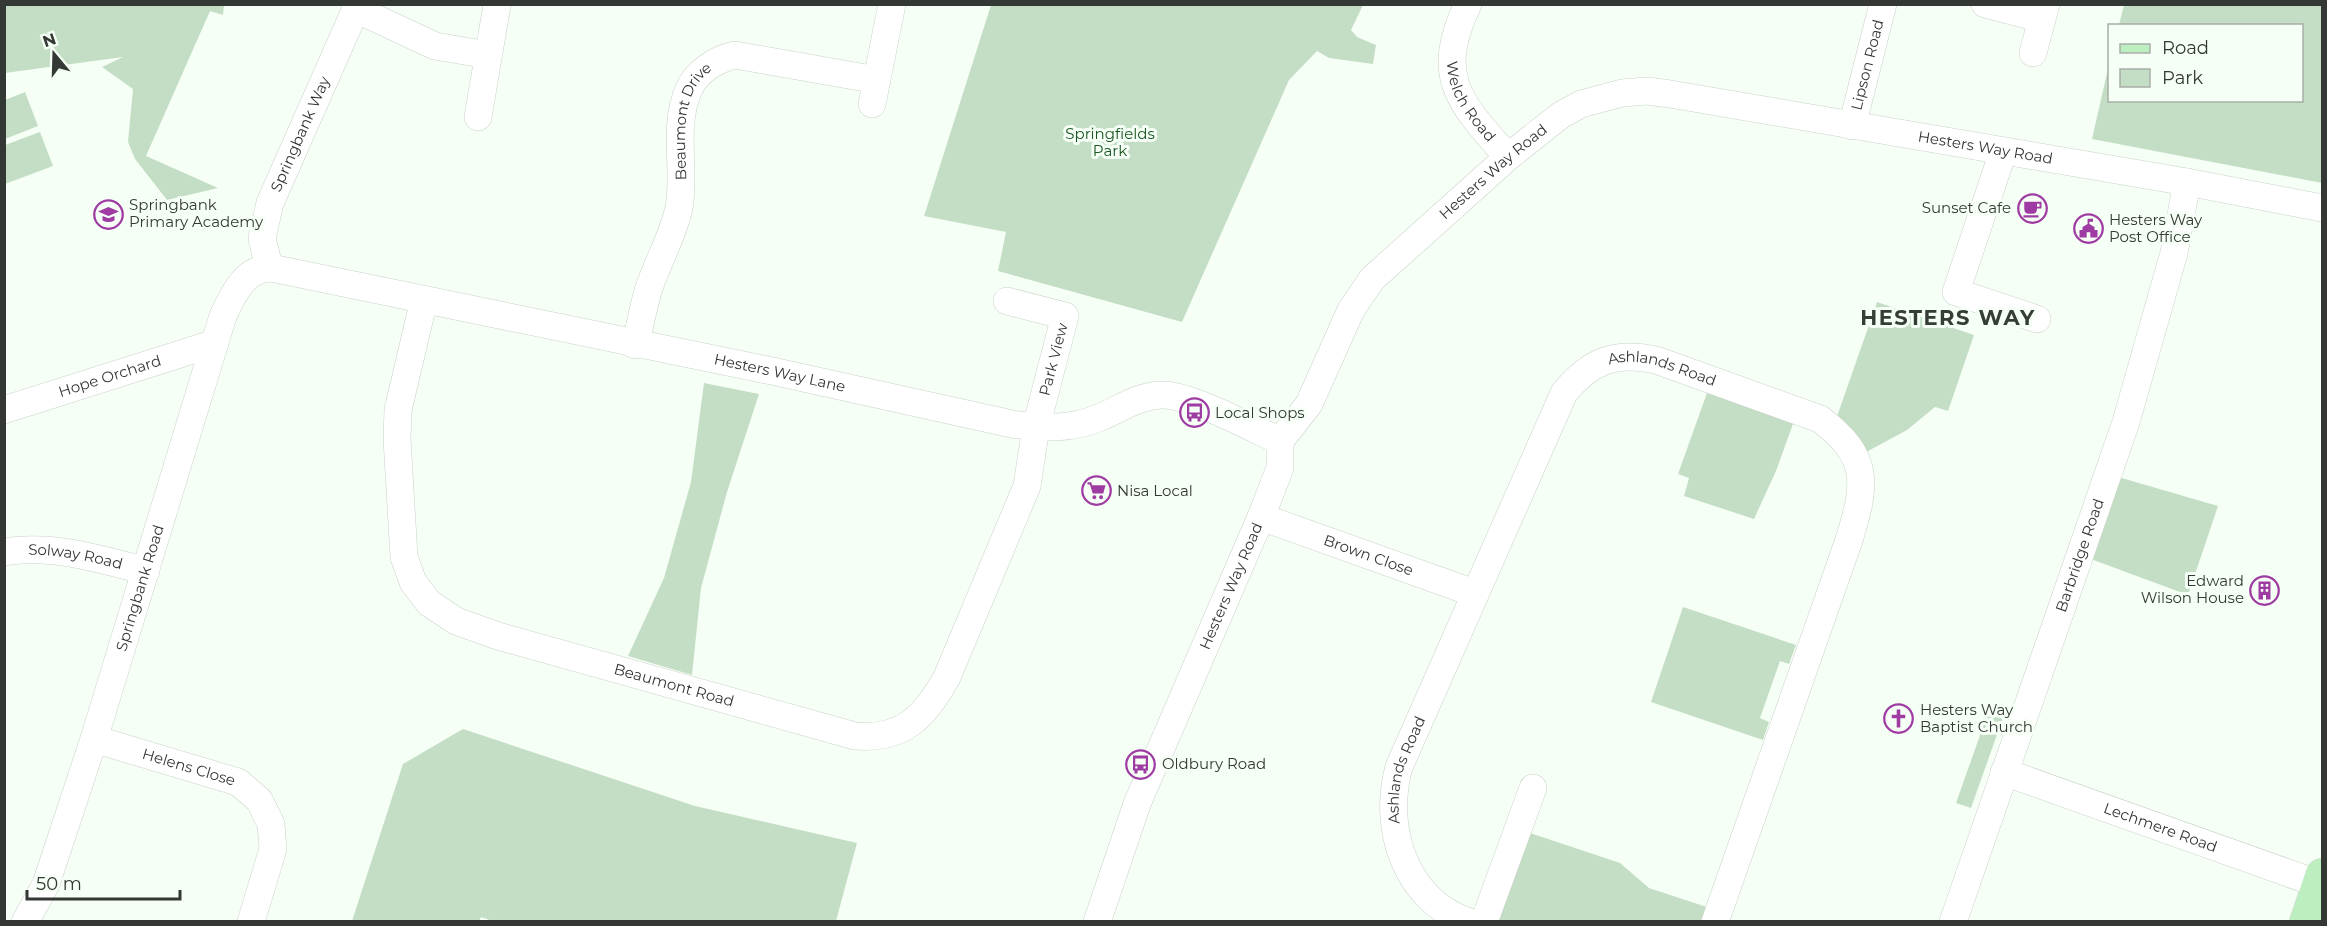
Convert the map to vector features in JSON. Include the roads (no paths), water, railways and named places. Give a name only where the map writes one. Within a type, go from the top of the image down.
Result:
[{"type":"main road","points":[[2306,921],[2321,880]]},
{"type":"street","name":"Beaumont Drive","points":[[635,345],[648,292],[678,211],[681,194],[682,107],[690,87],[703,71],[718,59],[735,55],[875,92],[892,4]]},
{"type":"street","name":"Welch Road","points":[[1468,4],[1453,43],[1454,81],[1471,115],[1509,157]]},
{"type":"street","name":"Lipson Road","points":[[1852,126],[1883,4]]},
{"type":"street","points":[[1985,4],[2044,12],[2033,53]]},
{"type":"street","points":[[477,117],[497,5]]},
{"type":"street","points":[[357,7],[435,46],[488,55]]},
{"type":"street","name":"Springbank Way","points":[[269,267],[262,238],[270,203],[357,7]]},
{"type":"street","name":"Hesters Way Road","points":[[1097,921],[1137,804],[1280,468],[1280,441],[1309,404],[1351,310],[1372,279],[1509,157],[1562,115],[1581,104],[1622,93],[1647,91],[2187,182],[2322,208]]},
{"type":"street","points":[[2003,152],[1956,292],[2037,320]]},
{"type":"street","name":"Barbridge Road","points":[[1953,921],[2126,422],[2174,253],[2187,182]]},
{"type":"street","name":"Hesters Way Lane","points":[[269,267],[1012,424],[1072,427],[1101,417],[1135,399],[1163,394],[1201,405],[1280,441]]},
{"type":"street","name":"Springbank Road","points":[[25,921],[46,885],[94,739],[222,316],[235,291],[253,273],[269,267]]},
{"type":"street","name":"Beaumont Road","points":[[424,300],[398,410],[397,439],[404,556],[413,582],[429,603],[456,621],[498,636],[855,736],[875,738],[894,733],[907,726],[932,704],[947,677],[1027,486],[1036,427]]},
{"type":"street","name":"Park View","points":[[1007,301],[1065,316],[1036,427]]},
{"type":"street","name":"Hope Orchard","points":[[4,411],[215,343]]},
{"type":"street","name":"Ashlands Road","points":[[1469,921],[1438,905],[1419,886],[1404,863],[1394,836],[1392,812],[1393,789],[1399,767],[1564,393],[1580,374],[1598,363],[1616,357],[1636,356],[1656,360],[1820,419],[1833,428],[1849,447],[1863,483],[1862,500],[1715,921]]},
{"type":"street","name":"Brown Close","points":[[1261,517],[1474,594]]},
{"type":"street","name":"Solway Road","points":[[4,552],[30,550],[89,555],[146,572]]},
{"type":"street","name":"Helens Close","points":[[94,739],[238,782],[259,800],[271,824],[273,849],[251,921]]},
{"type":"street","name":"Lechmere Road","points":[[2004,772],[2321,880]]},
{"type":"street","points":[[1485,921],[1533,788]]},
{"type":"place","name":"Sunset Cafe","points":[[2032,208]]},
{"type":"place","name":"Springbank Primary Academy","points":[[108,214]]},
{"type":"place","name":"Hesters Way Post Office","points":[[2088,229]]},
{"type":"place","name":"Local Shops","points":[[1194,413]]},
{"type":"place","name":"Nisa Local","points":[[1096,491]]},
{"type":"place","name":"Edward Wilson House","points":[[2265,590]]},
{"type":"place","name":"Hesters Way Baptist Church","points":[[1899,719]]},
{"type":"place","name":"Oldbury Road","points":[[1141,764]]},
{"type":"district","name":"HESTERS WAY","points":[[1948,318]]},
{"type":"park label","name":"Springfields Park","points":[[1110,142]]}]
